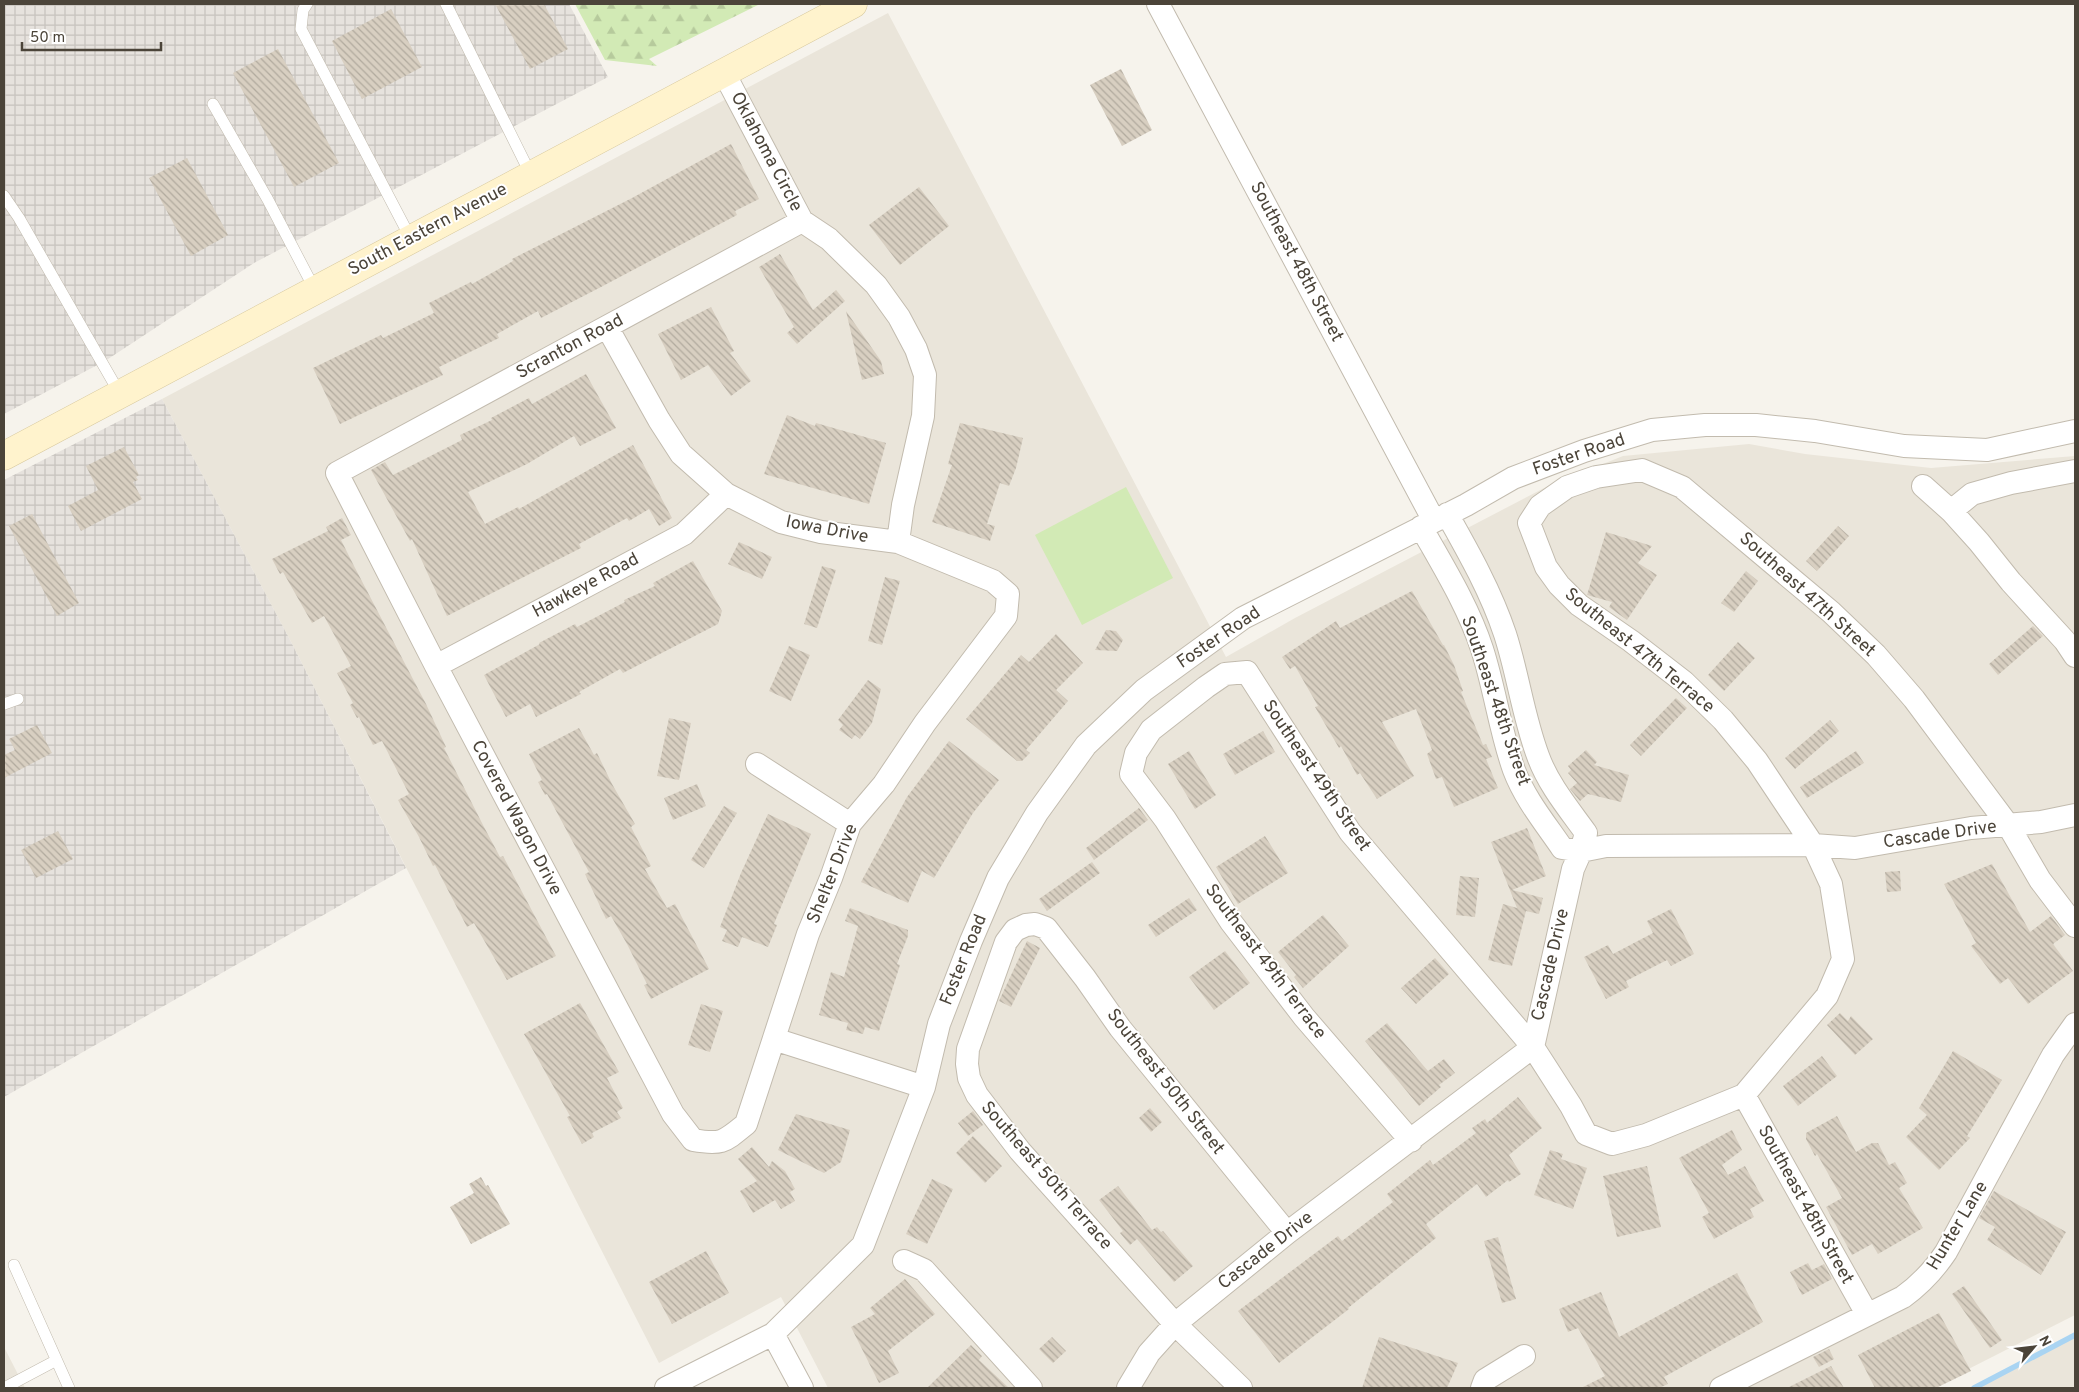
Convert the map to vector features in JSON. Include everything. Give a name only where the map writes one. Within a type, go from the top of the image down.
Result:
[{"type":"main road","name":"South Eastern Avenue","points":[[4,456],[853,4]]},
{"type":"street","name":"Southeast 48th Street","points":[[1158,4],[1434,520],[1480,574],[1505,634],[1526,720],[1538,757],[1556,792],[1586,833],[1581,851]]},
{"type":"street","name":"Oklahoma Circle","points":[[724,73],[802,221],[829,238],[876,285],[899,317],[916,349],[925,375],[923,416],[903,505],[898,542]]},
{"type":"street","name":"Scranton Road","points":[[337,473],[802,221]]},
{"type":"street","name":"Iowa Drive","points":[[607,327],[659,420],[681,454],[726,494],[781,522],[821,532],[898,542],[993,581],[1008,594]]},
{"type":"street","name":"Foster Road","points":[[666,1388],[773,1334],[863,1245],[924,1087],[939,1024],[971,941],[998,878],[1037,813],[1086,745],[1144,690],[1243,618],[1513,478],[1584,450],[1652,430],[1705,424],[1756,425],[1904,446],[1987,450],[2075,431]]},
{"type":"street","name":"Southeast 47th Street","points":[[1529,523],[1540,506],[1567,487],[1596,477],[1642,470],[1682,487],[1831,612],[1876,655],[1914,699],[2008,825],[2040,880],[2075,926]]},
{"type":"street","points":[[1950,511],[1972,494],[2011,484],[2075,472]]},
{"type":"street","name":"Covered Wagon Drive","points":[[337,473],[436,666],[673,1114],[693,1140],[714,1143]]},
{"type":"street","points":[[1923,486],[1979,542],[2011,582],[2065,641],[2075,656]]},
{"type":"street","name":"Hawkeye Road","points":[[436,666],[684,534],[726,494]]},
{"type":"street","name":"Southeast 47th Terrace","points":[[1529,523],[1546,567],[1558,585],[1579,606],[1631,641],[1684,682],[1723,720],[1757,761],[1813,845],[1831,884],[1842,959],[1827,996],[1744,1095]]},
{"type":"street","name":"Shelter Drive","points":[[714,1143],[728,1138],[746,1124],[808,934],[831,878],[850,824],[884,784],[925,723],[1006,616],[1008,594]]},
{"type":"street","name":"Southeast 49th Street","points":[[1132,774],[1136,753],[1151,730],[1206,686],[1226,674],[1247,672],[1350,832],[1533,1047]]},
{"type":"street","points":[[757,764],[850,824]]},
{"type":"street","name":"Southeast 49th Terrace","points":[[1132,774],[1165,819],[1231,922],[1304,1017],[1411,1141]]},
{"type":"street","name":"Cascade Drive","points":[[1128,1388],[1149,1353],[1175,1324],[1286,1233],[1411,1141],[1533,1047],[1572,868],[1581,851],[1606,846],[1813,845],[1855,848],[1971,828],[2041,822],[2075,815]]},
{"type":"street","name":"Southeast 50th Terrace","points":[[1046,928],[1035,924],[1026,925],[1015,930],[1006,942],[968,1049],[967,1064],[969,1078],[977,1095],[1020,1151],[1175,1324],[1241,1388]]},
{"type":"street","name":"Southeast 50th Street","points":[[1046,928],[1085,978],[1120,1028],[1286,1233]]},
{"type":"street","name":"Hunter Lane","points":[[1721,1388],[1902,1297],[1920,1285],[1934,1270],[1946,1252],[2053,1055],[2075,1024]]},
{"type":"street","points":[[774,1039],[924,1087]]},
{"type":"street","points":[[1533,1047],[1571,1106],[1586,1134],[1612,1144],[1646,1135],[1744,1095]]},
{"type":"street","name":"Southeast 48th Street","points":[[1744,1095],[1867,1314]]},
{"type":"street","points":[[904,1261],[924,1270],[1032,1388]]},
{"type":"street","points":[[773,1334],[802,1388]]},
{"type":"street","points":[[1482,1388],[1484,1380],[1524,1356]]},
{"type":"lane","points":[[307,4],[303,10],[301,29],[412,239]]},
{"type":"lane","points":[[446,4],[531,175]]},
{"type":"lane","points":[[212,104],[268,200],[314,290]]},
{"type":"lane","points":[[4,196],[19,218],[120,394]]},
{"type":"lane","points":[[4,704],[18,699]]},
{"type":"lane","points":[[14,1265],[55,1361],[69,1388]]},
{"type":"lane","points":[[4,1388],[55,1361]]},
{"type":"shaded area","points":[[4,4],[569,4],[608,77],[254,263],[105,361],[4,414]]},
{"type":"shaded area","points":[[888,13],[1226,657],[1295,618],[1548,486],[1623,456],[1749,444],[1805,454],[1931,468],[2075,456],[2075,1315],[1931,1388],[828,1388],[781,1297],[659,1363],[289,638],[162,399]]},
{"type":"shaded area","points":[[162,399],[289,638],[406,868],[4,1097],[4,480]]},
{"type":"shaded area","points":[[2075,1336],[2075,1388],[1976,1388]]},
{"type":"shaded area","points":[[4,1347],[25,1388],[4,1388]]},
{"type":"green space","points":[[575,4],[760,4],[649,59],[657,66],[605,60]]},
{"type":"green space","points":[[1126,487],[1173,578],[1082,625],[1035,535]]},
{"type":"building","points":[[495,4],[544,4],[568,49],[530,69]]},
{"type":"building","points":[[391,9],[422,67],[362,99],[332,41]]},
{"type":"building","points":[[278,49],[339,163],[294,187],[233,73]]},
{"type":"building","points":[[1121,69],[1152,130],[1122,146],[1090,85]]},
{"type":"building","points":[[731,144],[759,199],[735,211],[737,215],[541,318],[538,311],[497,334],[499,338],[439,367],[443,375],[340,424],[313,368],[381,335],[383,338],[434,313],[429,303],[471,282],[472,284],[513,261],[512,259],[632,198]]},
{"type":"building","points":[[187,158],[228,235],[191,256],[149,178]]},
{"type":"building","points":[[919,187],[949,226],[900,265],[869,225]]},
{"type":"building","points":[[780,254],[813,310],[836,290],[845,301],[797,344],[787,333],[794,327],[759,267]]},
{"type":"building","points":[[711,307],[734,351],[730,353],[751,381],[731,396],[708,365],[681,380],[658,334]]},
{"type":"building","points":[[846,311],[881,361],[884,374],[862,380]]},
{"type":"building","points":[[586,374],[616,428],[580,446],[574,436],[527,464],[468,492],[485,524],[518,507],[519,509],[633,445],[672,518],[659,526],[649,509],[629,521],[627,518],[579,544],[581,548],[447,616],[412,539],[410,541],[371,470],[385,462],[393,475],[462,440],[460,435],[492,420],[491,418],[529,398],[532,404]]},
{"type":"building","points":[[787,415],[815,426],[816,423],[886,443],[869,504],[764,474]]},
{"type":"building","points":[[960,423],[1023,438],[1016,468],[1009,486],[1000,483],[987,524],[995,526],[990,541],[932,522],[952,465],[948,464]]},
{"type":"building","points":[[124,447],[139,475],[136,477],[138,480],[133,482],[142,499],[81,531],[68,506],[98,490],[86,466]]},
{"type":"building","points":[[32,514],[79,603],[57,616],[9,526]]},
{"type":"building","points":[[342,518],[351,535],[341,540],[426,704],[446,747],[444,748],[484,827],[500,857],[503,856],[556,956],[507,980],[474,923],[467,927],[398,800],[409,794],[382,741],[373,745],[359,717],[357,718],[350,705],[353,703],[337,673],[351,666],[324,616],[312,623],[283,572],[280,574],[272,559],[328,531],[326,527]]},
{"type":"building","points":[[1838,526],[1849,536],[1817,571],[1806,561]]},
{"type":"building","points":[[1606,532],[1652,546],[1638,563],[1657,575],[1627,620],[1609,607],[1612,602],[1587,595]]},
{"type":"building","points":[[739,542],[772,557],[762,579],[728,564]]},
{"type":"building","points":[[693,561],[722,611],[718,624],[623,673],[620,669],[579,692],[581,694],[536,717],[530,704],[506,717],[484,675],[575,624],[577,627],[625,602],[624,600],[655,586],[653,583]]},
{"type":"building","points":[[822,566],[836,570],[817,628],[804,624]]},
{"type":"building","points":[[1746,571],[1758,581],[1734,612],[1721,603]]},
{"type":"building","points":[[885,577],[900,581],[882,645],[868,641]]},
{"type":"building","points":[[1412,591],[1454,665],[1463,691],[1461,692],[1483,745],[1486,744],[1492,757],[1486,759],[1498,788],[1454,807],[1442,777],[1436,779],[1427,754],[1432,750],[1416,709],[1382,722],[1414,776],[1377,799],[1360,773],[1357,775],[1341,746],[1339,748],[1315,707],[1318,706],[1295,666],[1290,669],[1282,657],[1336,621],[1340,628]]},
{"type":"building","points":[[2033,626],[2043,636],[1998,675],[1989,664]]},
{"type":"building","points":[[1106,630],[1116,631],[1123,640],[1117,651],[1095,650]]},
{"type":"building","points":[[1056,634],[1083,663],[1056,690],[1068,701],[1026,750],[1030,753],[1022,761],[1017,761],[966,719],[1021,655],[1029,662]]},
{"type":"building","points":[[1738,642],[1755,658],[1724,691],[1708,675]]},
{"type":"building","points":[[789,646],[810,655],[791,701],[769,691]]},
{"type":"building","points":[[868,680],[881,689],[872,723],[860,739],[855,735],[852,739],[839,730],[843,725],[838,720]]},
{"type":"building","points":[[1676,698],[1687,708],[1641,756],[1630,745]]},
{"type":"building","points":[[669,718],[691,723],[679,780],[657,776]]},
{"type":"building","points":[[1830,720],[1839,731],[1795,769],[1785,758]]},
{"type":"building","points":[[37,725],[52,753],[4,778],[4,755],[15,750],[9,739]]},
{"type":"building","points":[[579,728],[594,755],[597,753],[635,824],[631,827],[651,866],[645,869],[667,908],[675,904],[709,969],[651,999],[644,985],[647,984],[627,944],[611,916],[606,919],[585,874],[589,872],[547,794],[545,795],[538,782],[542,780],[529,754]]},
{"type":"building","points":[[1263,731],[1275,752],[1235,775],[1223,754]]},
{"type":"building","points":[[949,741],[999,780],[973,813],[934,878],[922,871],[908,903],[861,882],[907,797]]},
{"type":"building","points":[[1586,750],[1597,762],[1594,765],[1629,775],[1621,802],[1588,794],[1580,801],[1570,789],[1577,783],[1568,773],[1571,770],[1568,766]]},
{"type":"building","points":[[1189,751],[1216,795],[1195,809],[1168,764]]},
{"type":"building","points":[[1856,751],[1864,763],[1807,798],[1800,787]]},
{"type":"building","points":[[697,784],[706,806],[673,820],[664,798]]},
{"type":"building","points":[[724,806],[737,813],[704,868],[691,860]]},
{"type":"building","points":[[1139,808],[1148,820],[1094,860],[1086,848]]},
{"type":"building","points":[[768,814],[811,834],[774,924],[777,925],[768,947],[742,937],[738,947],[722,941],[727,930],[720,927],[741,873]]},
{"type":"building","points":[[1527,828],[1546,876],[1512,890],[1543,898],[1539,914],[1526,911],[1512,966],[1488,960],[1503,904],[1517,908],[1491,842]]},
{"type":"building","points":[[58,831],[73,859],[36,878],[21,850]]},
{"type":"building","points":[[1265,836],[1288,873],[1238,904],[1216,867]]},
{"type":"building","points":[[1092,862],[1100,873],[1047,911],[1039,899]]},
{"type":"building","points":[[1992,864],[2030,932],[2051,916],[2065,935],[2053,944],[2073,971],[2028,1004],[2008,978],[2000,984],[1971,946],[1976,943],[1944,884]]},
{"type":"building","points":[[1900,871],[1901,891],[1887,892],[1885,872]]},
{"type":"building","points":[[1460,876],[1479,878],[1475,917],[1456,915]]},
{"type":"building","points":[[1189,898],[1197,910],[1156,937],[1148,925]]},
{"type":"building","points":[[850,908],[908,930],[908,936],[897,964],[900,965],[879,1031],[865,1027],[863,1034],[846,1030],[848,1023],[819,1015],[831,972],[844,977],[858,926],[845,921]]},
{"type":"building","points":[[1671,909],[1694,954],[1671,966],[1667,960],[1626,981],[1629,987],[1606,999],[1584,957],[1608,945],[1613,954],[1653,933],[1647,921]]},
{"type":"building","points":[[1323,915],[1349,946],[1303,988],[1294,977],[1296,975],[1278,952]]},
{"type":"building","points":[[1027,941],[1040,948],[1011,1007],[999,1001]]},
{"type":"building","points":[[1225,951],[1250,983],[1214,1010],[1189,977]]},
{"type":"building","points":[[1435,958],[1449,974],[1416,1004],[1401,988]]},
{"type":"building","points":[[580,1003],[619,1072],[607,1078],[623,1108],[617,1112],[621,1118],[592,1133],[594,1137],[582,1144],[567,1117],[570,1116],[524,1034]]},
{"type":"building","points":[[701,1004],[723,1011],[710,1052],[688,1045]]},
{"type":"building","points":[[1840,1013],[1848,1021],[1851,1016],[1873,1039],[1855,1055],[1827,1025]]},
{"type":"building","points":[[1387,1023],[1428,1071],[1444,1059],[1455,1073],[1439,1085],[1441,1087],[1419,1106],[1365,1041]]},
{"type":"building","points":[[1953,1051],[2002,1080],[1967,1136],[1970,1138],[1939,1170],[1906,1137],[1927,1115],[1919,1108]]},
{"type":"building","points":[[1822,1056],[1837,1076],[1798,1106],[1783,1086]]},
{"type":"building","points":[[1518,1097],[1542,1128],[1509,1155],[1521,1174],[1509,1182],[1508,1180],[1486,1197],[1477,1184],[1426,1224],[1436,1238],[1279,1363],[1238,1311],[1338,1236],[1342,1241],[1393,1202],[1387,1194],[1430,1160],[1433,1165],[1476,1133],[1472,1128],[1485,1119],[1487,1123]]},
{"type":"building","points":[[1150,1108],[1162,1122],[1151,1132],[1139,1118]]},
{"type":"building","points":[[973,1111],[983,1125],[968,1136],[958,1123]]},
{"type":"building","points":[[796,1114],[850,1130],[841,1162],[824,1173],[778,1150]]},
{"type":"building","points":[[1837,1116],[1856,1152],[1872,1143],[1878,1143],[1889,1165],[1895,1162],[1907,1183],[1899,1188],[1923,1228],[1878,1254],[1872,1244],[1852,1255],[1826,1207],[1842,1198],[1817,1154],[1815,1156],[1806,1139],[1806,1133]]},
{"type":"building","points":[[1732,1130],[1742,1150],[1722,1165],[1728,1175],[1745,1166],[1764,1201],[1750,1209],[1754,1217],[1714,1239],[1702,1217],[1709,1213],[1679,1158]]},
{"type":"building","points":[[973,1136],[1002,1166],[985,1183],[956,1153]]},
{"type":"building","points":[[752,1147],[769,1167],[772,1161],[785,1171],[795,1189],[790,1192],[795,1201],[781,1209],[775,1200],[753,1213],[740,1191],[757,1181],[738,1159]]},
{"type":"building","points":[[1550,1150],[1563,1154],[1561,1159],[1587,1168],[1573,1209],[1534,1195]]},
{"type":"building","points":[[1647,1166],[1661,1227],[1617,1237],[1603,1176]]},
{"type":"building","points":[[481,1177],[486,1186],[488,1185],[510,1224],[471,1244],[450,1207],[474,1193],[469,1184]]},
{"type":"building","points":[[932,1179],[953,1189],[927,1244],[906,1234]]},
{"type":"building","points":[[1118,1186],[1152,1230],[1157,1227],[1161,1232],[1163,1231],[1193,1266],[1174,1282],[1137,1239],[1130,1245],[1120,1233],[1123,1231],[1099,1200]]},
{"type":"building","points":[[1994,1191],[2066,1232],[2041,1275],[1987,1240],[1995,1227],[1979,1218]]},
{"type":"building","points":[[1498,1237],[1516,1299],[1502,1303],[1484,1241]]},
{"type":"building","points":[[706,1251],[729,1293],[672,1324],[649,1282]]},
{"type":"building","points":[[1808,1263],[1812,1270],[1824,1264],[1832,1279],[1802,1295],[1790,1272]]},
{"type":"building","points":[[1737,1273],[1763,1322],[1664,1377],[1668,1384],[1659,1388],[1581,1388],[1605,1376],[1578,1328],[1568,1332],[1559,1309],[1601,1292],[1619,1337]]},
{"type":"building","points":[[905,1279],[935,1314],[888,1351],[899,1373],[879,1383],[851,1327],[875,1314],[870,1308]]},
{"type":"building","points":[[1964,1286],[2002,1340],[1990,1348],[1952,1294]]},
{"type":"building","points":[[1939,1313],[1971,1371],[1936,1388],[1875,1388],[1858,1355]]},
{"type":"building","points":[[1052,1337],[1066,1351],[1053,1363],[1039,1349]]},
{"type":"building","points":[[1379,1337],[1458,1363],[1447,1388],[1362,1388]]},
{"type":"building","points":[[971,1345],[982,1356],[979,1360],[1009,1388],[927,1388]]},
{"type":"building","points":[[1829,1349],[1834,1359],[1819,1367],[1813,1357]]},
{"type":"building","points":[[1831,1366],[1844,1388],[1787,1388]]},
{"type":"waterway","points":[[1974,1388],[2075,1335]]}]
